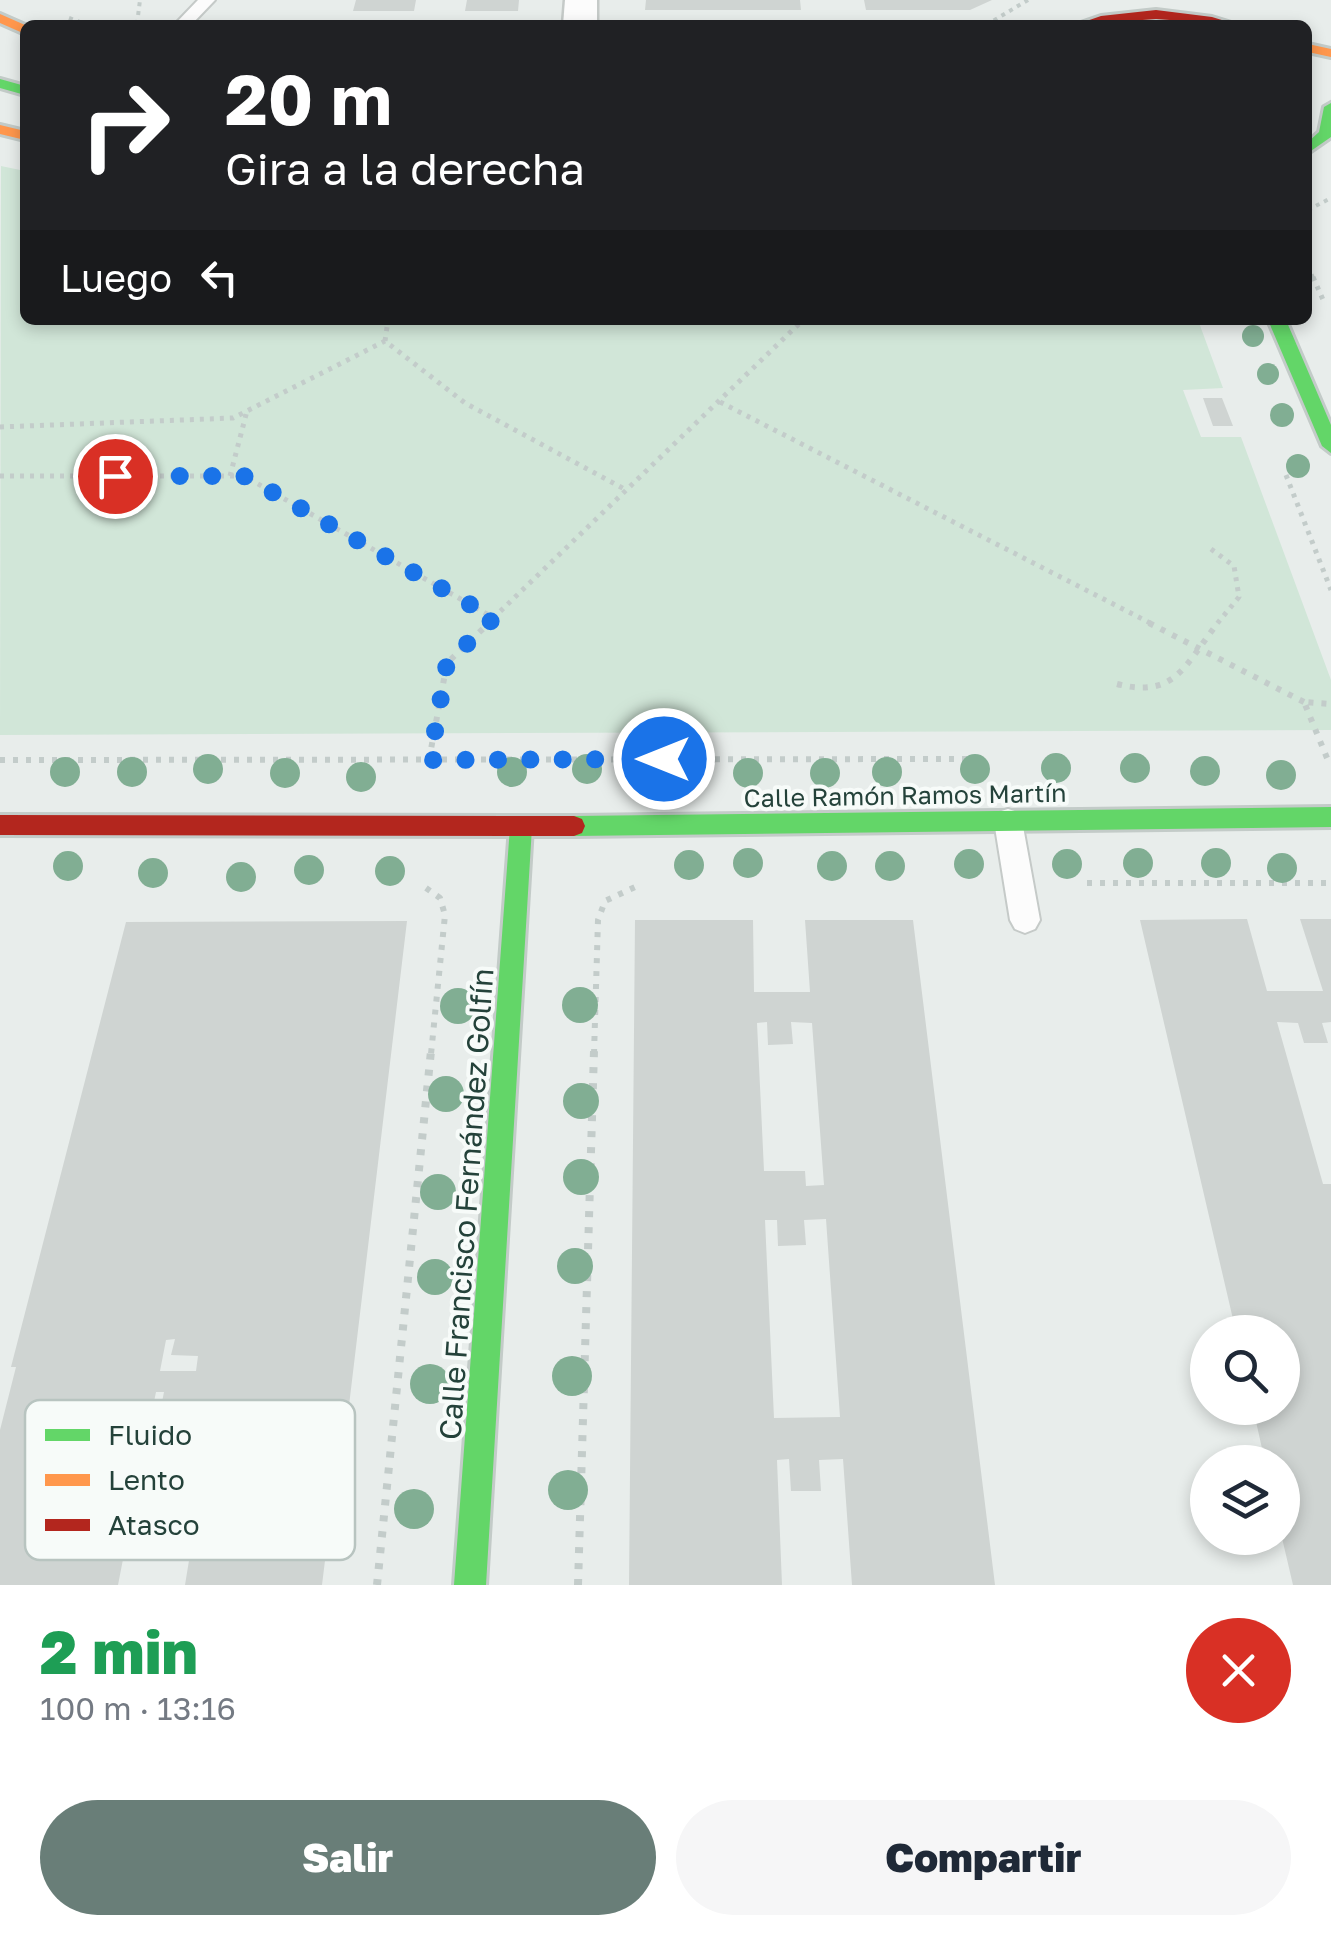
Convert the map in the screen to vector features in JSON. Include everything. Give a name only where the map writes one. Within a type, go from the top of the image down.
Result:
[{"type":"street","points":[[1096,20],[1145,5],[1210,20]]},
{"type":"street","points":[[1312,147],[1326,134],[1322,75]]},
{"type":"street","points":[[1278,325],[1331,446]]},
{"type":"street","name":"Calle Ramón Ramos Martín","points":[[0,825],[521,827],[1331,817]]},
{"type":"street","name":"Calle Francisco Fernández Golfín","points":[[470,1585],[521,827]]},
{"type":"lane","points":[[187,20],[207,0]]},
{"type":"lane","points":[[1008,821],[1025,920]]},
{"type":"path","points":[[994,20],[1028,0]]},
{"type":"path","points":[[1312,275],[1331,316]]},
{"type":"path","points":[[385,341],[387,325]]},
{"type":"path","points":[[430,760],[447,663],[798,325]]},
{"type":"path","points":[[0,427],[233,418],[385,341]]},
{"type":"path","points":[[385,341],[465,404],[628,492]]},
{"type":"path","points":[[720,402],[1304,702],[1331,704]]},
{"type":"path","points":[[230,476],[247,411]]},
{"type":"path","points":[[0,476],[244,476],[494,618]]},
{"type":"path","points":[[1116,684],[1145,691],[1168,684],[1239,597],[1234,566],[1211,549]]},
{"type":"path","points":[[1304,702],[1329,758],[1307,758]]},
{"type":"path","points":[[0,760],[988,758]]},
{"type":"path","points":[[1019,883],[1331,882]]},
{"type":"path","points":[[377,1585],[445,915],[435,891],[418,886]]},
{"type":"path","points":[[578,1585],[598,920],[605,901],[618,892],[644,886]]},
{"type":"green space","points":[[1,166],[20,170],[20,325],[1200,325],[1223,388],[1183,390],[1201,437],[1241,437],[1331,680],[1331,730],[0,735]]},
{"type":"building","points":[[356,0],[416,0],[414,11],[353,11]]},
{"type":"building","points":[[467,0],[519,0],[518,11],[465,11]]},
{"type":"building","points":[[646,0],[800,0],[801,10],[645,10]]},
{"type":"building","points":[[864,0],[992,0],[970,10],[866,10]]},
{"type":"building","points":[[1203,398],[1222,398],[1233,426],[1213,426]]},
{"type":"building","points":[[1247,919],[1267,991],[1323,991],[1300,919],[1331,919],[1331,1022],[1322,1023],[1328,1043],[1304,1043],[1298,1023],[1277,1022],[1323,1184],[1331,1184],[1331,1585],[1293,1585],[1286,1555],[1300,1555],[1300,1445],[1261,1445],[1257,1425],[1300,1425],[1300,1315],[1232,1315],[1140,920]]},
{"type":"building","points":[[635,920],[753,920],[754,992],[810,992],[805,920],[913,920],[995,1585],[852,1585],[843,1459],[819,1460],[821,1491],[791,1491],[789,1459],[777,1460],[782,1585],[629,1585]],"holes":[[[767,1022],[768,1045],[793,1044],[791,1022],[812,1023],[824,1185],[806,1186],[805,1171],[764,1171],[757,1023]],[[826,1219],[840,1417],[774,1418],[765,1220],[777,1220],[778,1246],[806,1245],[804,1220]]]},
{"type":"building","points":[[407,921],[350,1400],[162,1400],[164,1392],[156,1392],[154,1400],[25,1400],[25,1560],[123,1560],[118,1585],[0,1585],[0,1430],[16,1367],[11,1367],[126,922]],"holes":[[[175,1339],[171,1355],[198,1356],[196,1371],[160,1371],[166,1340]]]},
{"type":"building","points":[[189,1560],[325,1560],[322,1585],[185,1585]]},
{"type":"traffic: fast","points":[[0,83],[20,89]]},
{"type":"traffic: fast","points":[[1312,146],[1326,134],[1331,107]]},
{"type":"traffic: fast","points":[[1279,325],[1331,446]]},
{"type":"traffic: fast","points":[[574,826],[1331,817]]},
{"type":"traffic: fast","points":[[470,1585],[521,827]]},
{"type":"traffic: slow","points":[[0,18],[20,28]]},
{"type":"traffic: slow","points":[[1312,49],[1331,53]]},
{"type":"traffic: slow","points":[[0,129],[20,135]]},
{"type":"traffic: jam","points":[[1106,20],[1156,14],[1207,20]]},
{"type":"traffic: jam","points":[[0,825],[574,826]]},
{"type":"route","points":[[115,476],[244,476],[494,618],[447,663],[430,760],[664,759]]}]
